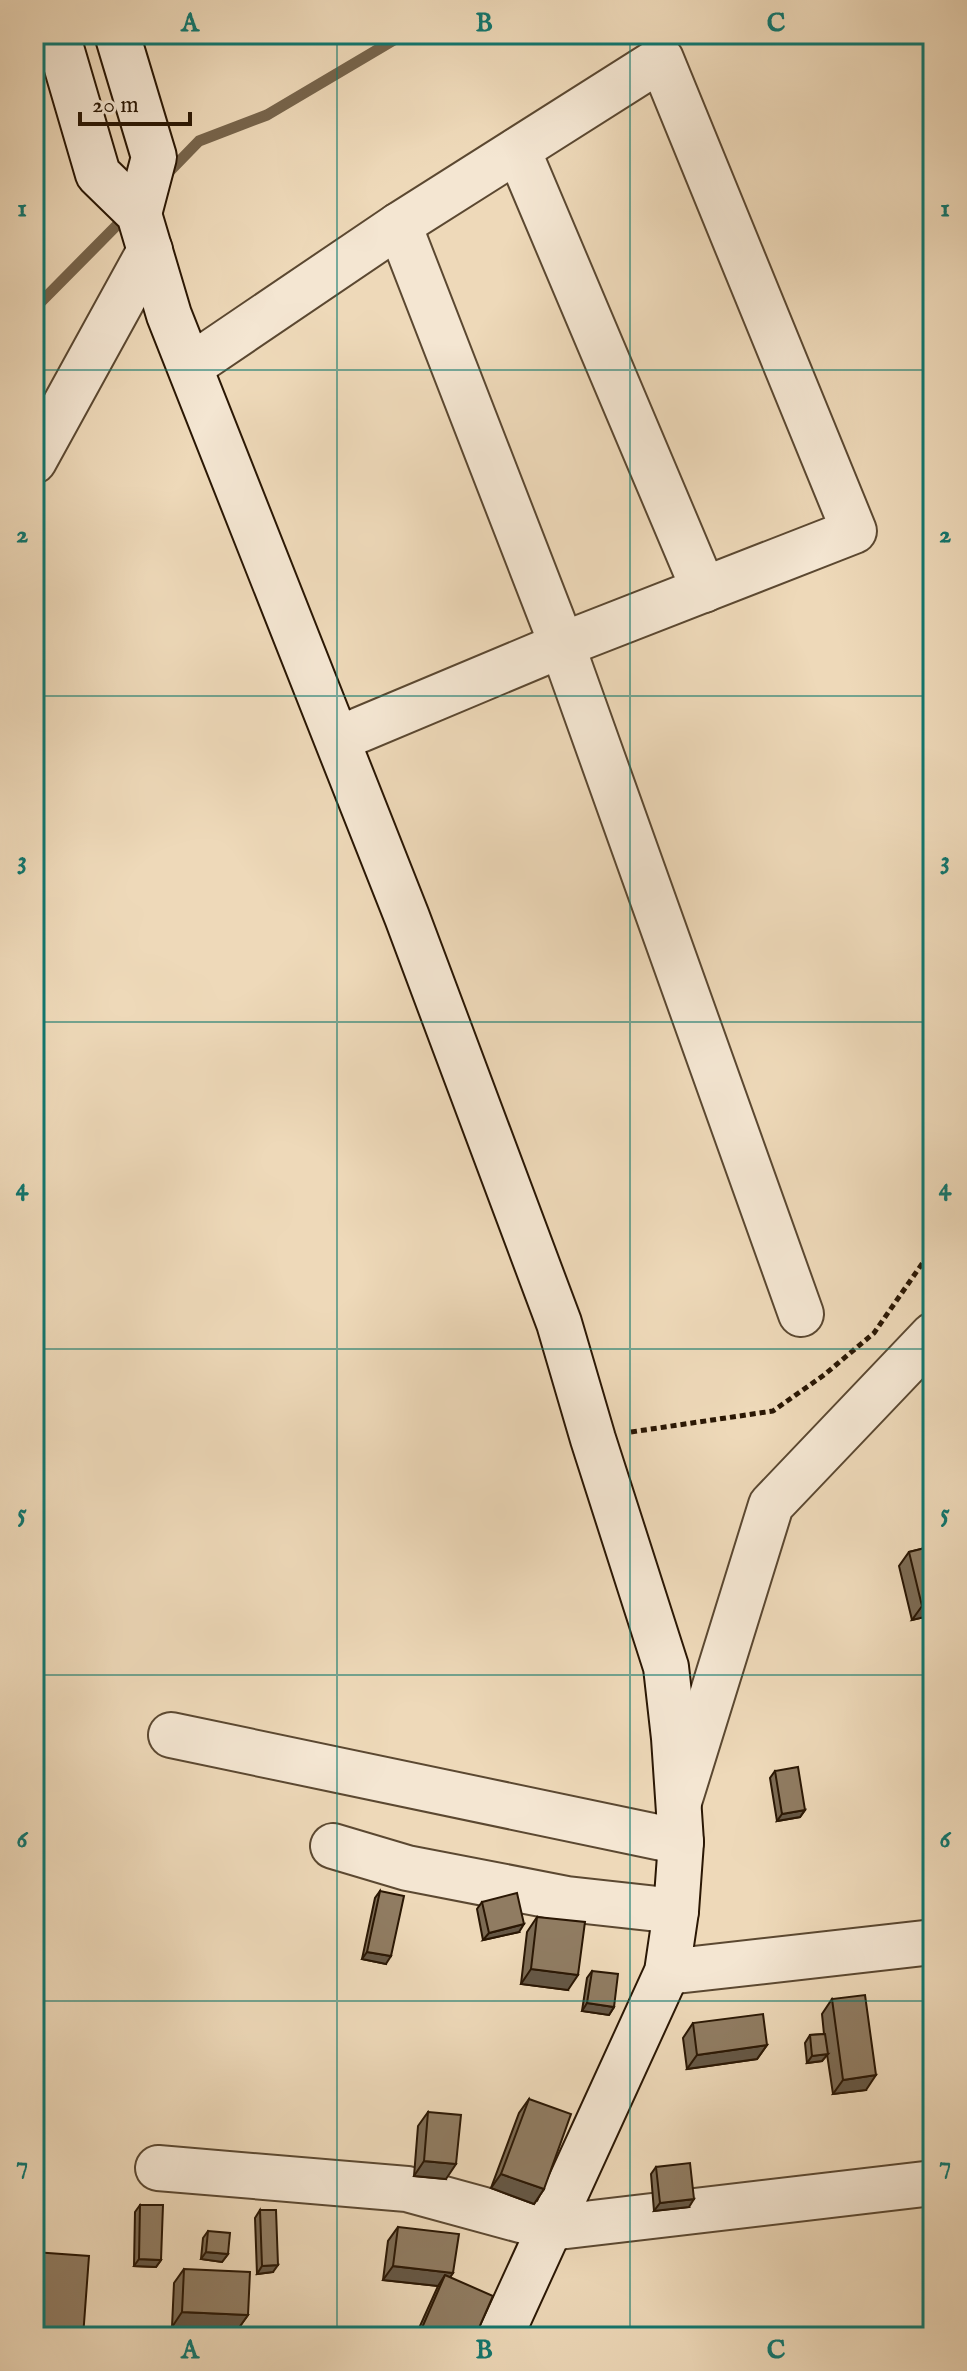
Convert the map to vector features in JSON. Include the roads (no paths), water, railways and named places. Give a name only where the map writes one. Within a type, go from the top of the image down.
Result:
[{"type":"street","points":[[57,34],[98,174],[144,232],[169,315],[338,739],[559,1323],[666,1667],[680,1823],[676,1911],[667,1972],[500,2337]]},
{"type":"street","points":[[34,461],[144,232],[154,157],[117,34]]},
{"type":"street","points":[[191,366],[399,225],[661,59],[854,531],[562,645],[338,739]]},
{"type":"street","points":[[518,150],[704,590]]},
{"type":"street","points":[[399,225],[562,645],[801,1314]]},
{"type":"street","points":[[680,1823],[771,1505],[933,1335]]},
{"type":"street","points":[[171,1735],[680,1823]]},
{"type":"street","points":[[333,1846],[407,1868],[567,1899],[676,1911]]},
{"type":"street","points":[[667,1972],[933,1942]]},
{"type":"street","points":[[158,2168],[407,2189],[550,2228],[933,2183]]},
{"type":"waterway","points":[[166,175],[199,141],[267,115],[404,34]]},
{"type":"waterway","points":[[34,309],[126,216]]}]
